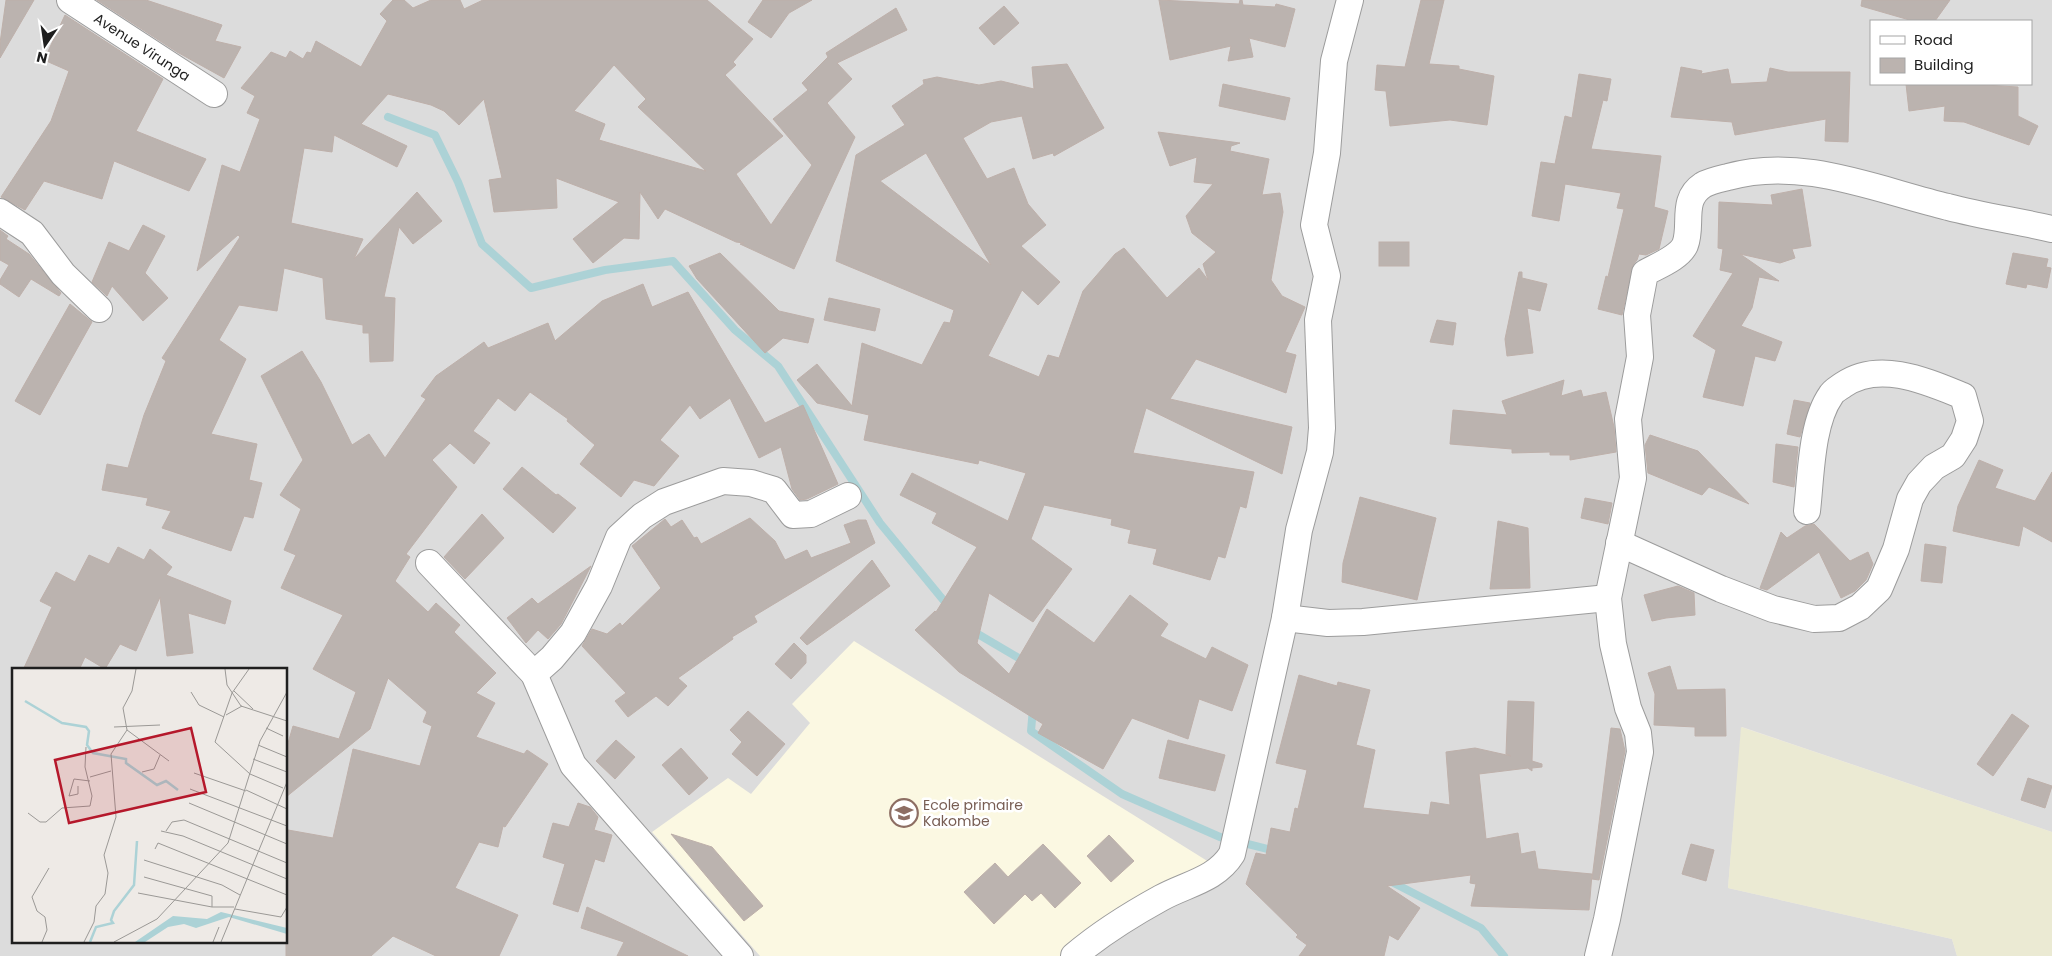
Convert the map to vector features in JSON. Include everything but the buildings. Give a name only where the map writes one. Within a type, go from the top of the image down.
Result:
[{"type":"street","name":"Avenue Virunga","points":[[70,0],[214,94]]},
{"type":"street","points":[[1074,956],[1102,933],[1163,897],[1220,871],[1232,854],[1285,618],[1299,530],[1320,452],[1322,428],[1318,320],[1327,276],[1314,225],[1327,153],[1334,61],[1350,0]]},
{"type":"street","points":[[1598,956],[1640,752],[1638,733],[1628,708],[1613,644],[1608,598],[1633,478],[1628,419],[1640,357],[1637,314],[1645,273],[1677,254],[1685,245],[1687,210],[1696,191],[1704,185],[1760,170],[1799,171],[1875,187],[1949,208],[2052,229]]},
{"type":"street","points":[[0,212],[32,233],[64,274],[99,309]]},
{"type":"street","points":[[1619,543],[1721,589],[1773,609],[1814,619],[1839,618],[1860,607],[1879,588],[1896,549],[1910,499],[1919,483],[1934,467],[1953,456],[1964,438],[1970,421],[1963,396],[1919,378],[1889,374],[1862,374],[1831,394],[1821,416],[1814,443],[1807,511]]},
{"type":"street","points":[[534,674],[552,658],[573,633],[599,586],[619,537],[642,516],[664,502],[723,481],[751,482],[774,490],[793,515],[811,514],[848,496]]},
{"type":"street","points":[[429,563],[534,674],[573,766],[740,956]]},
{"type":"street","points":[[1285,618],[1328,622],[1363,622],[1608,598]]},
{"type":"shaded area","points":[[0,0],[2052,0],[2052,832],[1742,727],[1728,888],[1952,939],[1957,956],[0,956]]},
{"type":"shaded area","name":"Ecole primaire Kakombe","points":[[854,641],[1209,862],[1063,956],[760,956],[652,832],[728,778],[751,794],[810,723],[792,704]]},
{"type":"green space","points":[[1741,727],[2052,832],[2052,956],[1957,956],[1952,939],[1728,888]]},
{"type":"waterway","points":[[388,117],[435,135],[458,182],[482,244],[531,288],[605,270],[673,261],[735,330],[778,366],[880,523],[949,607]]},
{"type":"waterway","points":[[971,630],[1027,663]]},
{"type":"waterway","points":[[1033,708],[1031,731],[1122,794],[1220,837],[1275,851]]},
{"type":"waterway","points":[[1388,880],[1481,928],[1504,956]]},
{"type":"place","name":"Ecole primaire Kakombe","points":[[904,813]]}]
